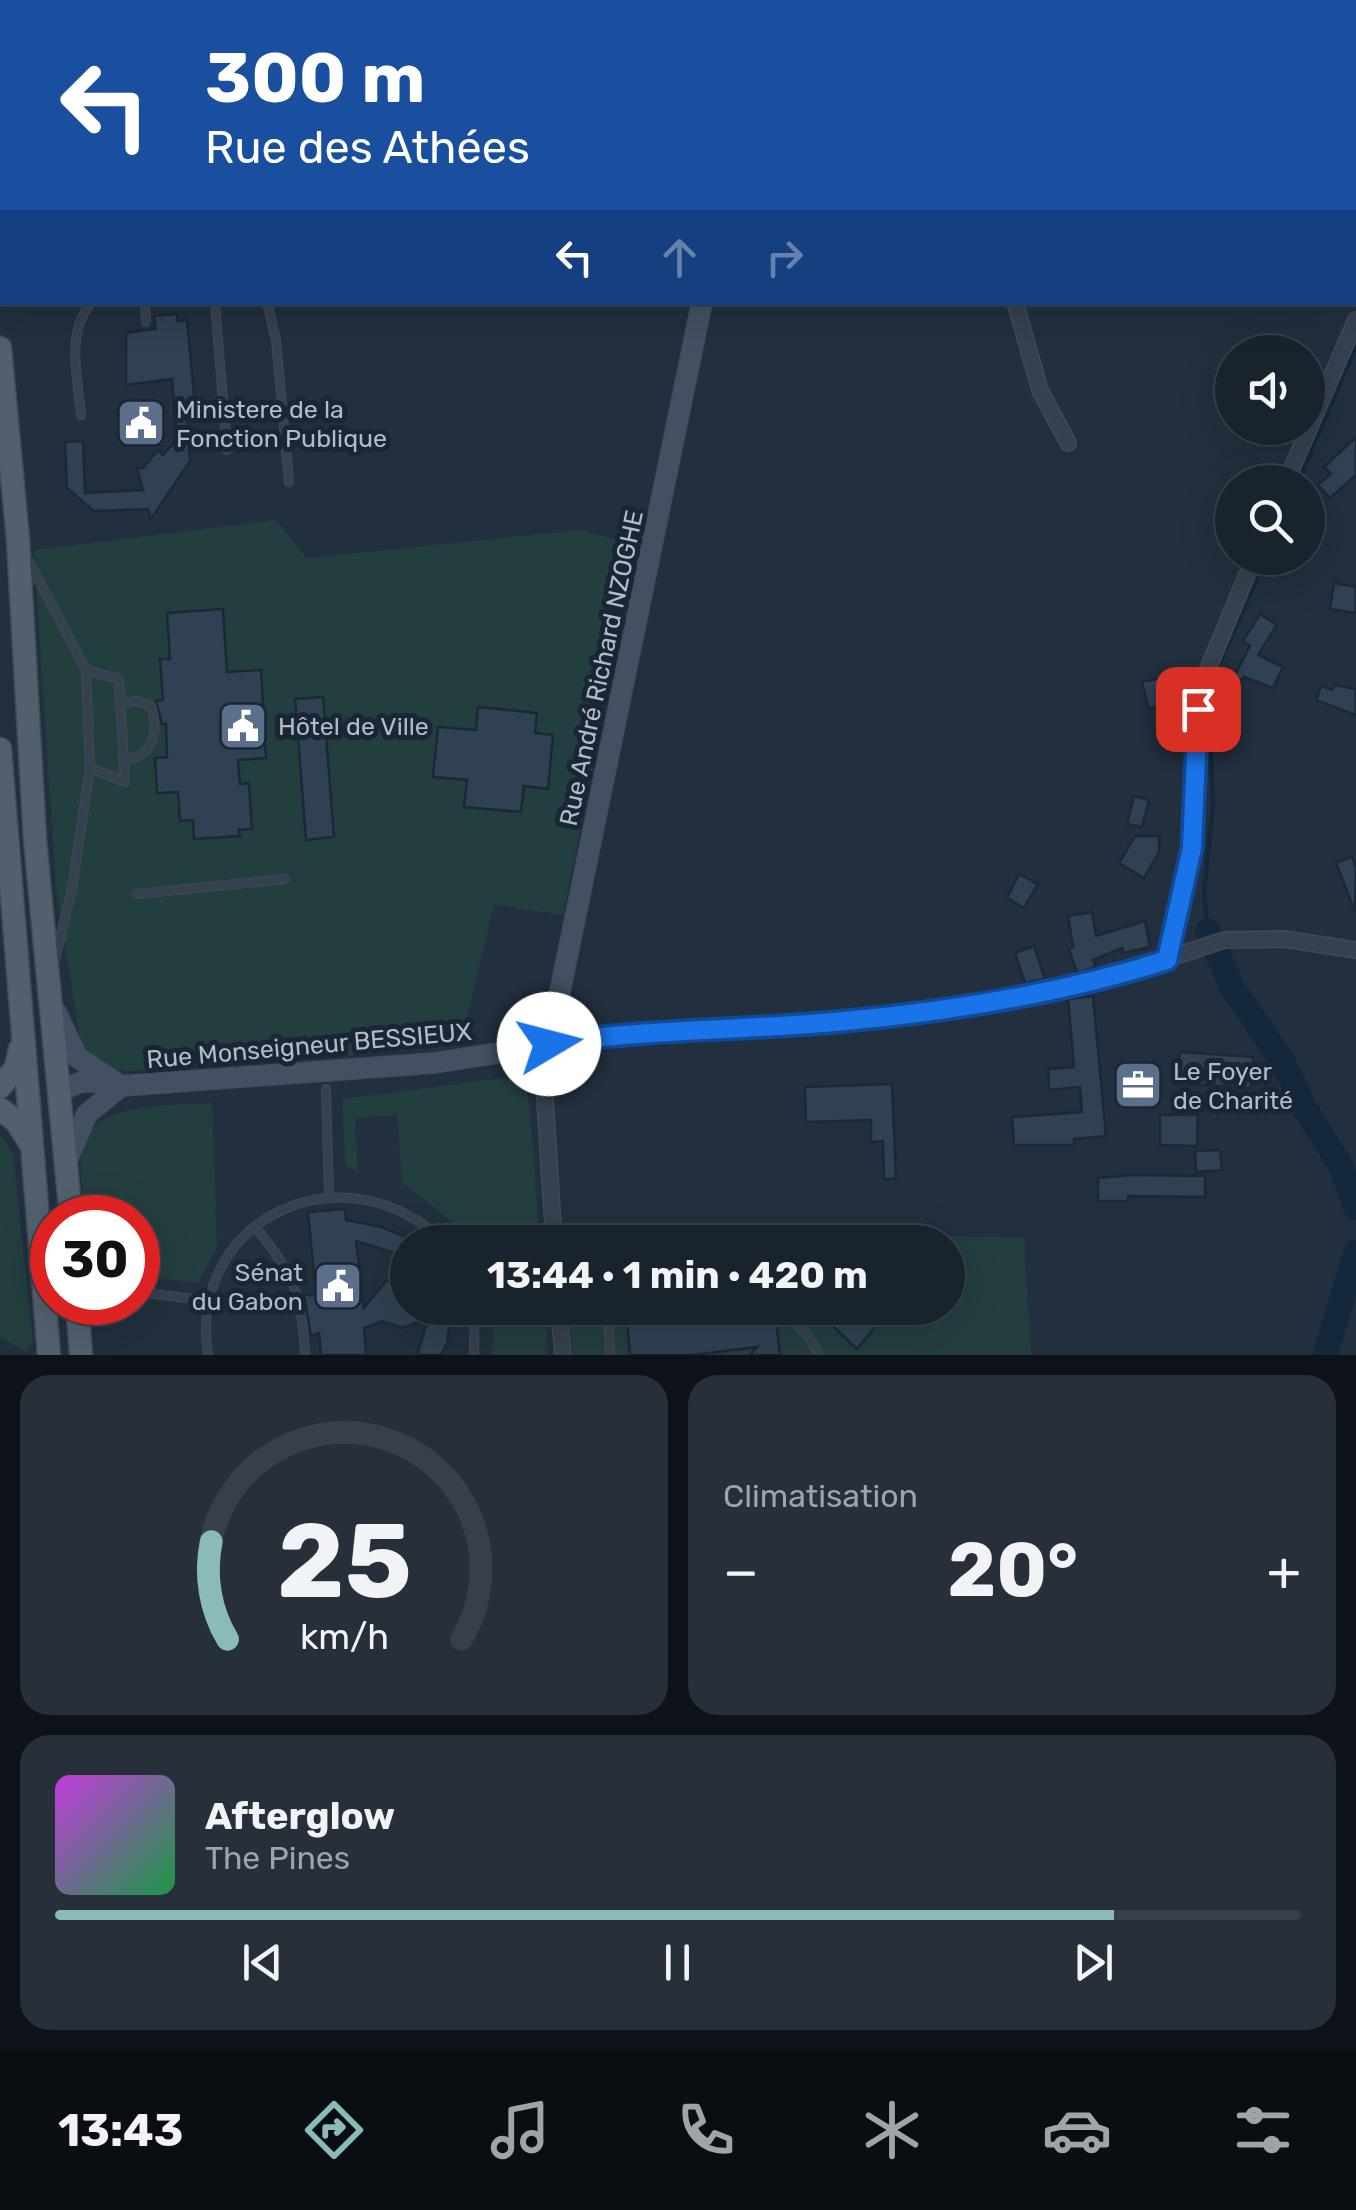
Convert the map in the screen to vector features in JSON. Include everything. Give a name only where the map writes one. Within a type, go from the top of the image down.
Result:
[{"type":"main road","points":[[0,348],[18,540],[35,840],[69,1195]]},
{"type":"main road","points":[[0,748],[8,896],[37,1195]]},
{"type":"main road","points":[[6,842],[35,840]]},
{"type":"main road","points":[[8,896],[28,958],[39,1065],[60,1091]]},
{"type":"main road","points":[[0,1087],[16,1068],[24,1031]]},
{"type":"main road","points":[[48,1195],[44,1125],[47,1110],[60,1091]]},
{"type":"main road","points":[[0,1109],[16,1121],[34,1150]]},
{"type":"main road","points":[[46,1325],[48,1355]]},
{"type":"main road","points":[[79,1325],[81,1355]]},
{"type":"street","name":"Rue André Richard NZOGHE","points":[[549,1044],[701,305]]},
{"type":"street","points":[[1016,305],[1040,390],[1068,444]]},
{"type":"street","points":[[1293,465],[1356,320]]},
{"type":"street","points":[[1167,960],[1192,848],[1198,709],[1205,676],[1247,575]]},
{"type":"street","name":"Rue Monseigneur BESSIEUX","points":[[60,1091],[68,1095],[119,1086],[434,1063],[638,1033],[881,1016],[1063,989],[1224,940],[1285,939],[1356,950]]},
{"type":"street","points":[[51,990],[74,1053],[119,1086],[82,1121],[67,1168]]},
{"type":"street","points":[[549,1044],[543,1067],[553,1225]]},
{"type":"street","points":[[561,1325],[563,1355]]},
{"type":"lane","points":[[82,416],[75,340],[79,321],[90,305]]},
{"type":"lane","points":[[144,305],[146,322]]},
{"type":"lane","points":[[215,305],[227,450]]},
{"type":"lane","points":[[267,305],[276,340],[289,482]]},
{"type":"lane","points":[[18,540],[86,670],[90,768],[72,889],[51,990]]},
{"type":"lane","points":[[86,670],[119,680],[125,782],[90,768]]},
{"type":"lane","points":[[120,703],[136,700],[151,706],[157,727],[149,749],[136,759],[123,760]]},
{"type":"lane","points":[[137,894],[285,879]]},
{"type":"lane","points":[[326,1088],[329,1196]]},
{"type":"lane","points":[[208,1355],[210,1301],[223,1266],[255,1227],[295,1204],[329,1196],[382,1202],[426,1225]]},
{"type":"lane","points":[[255,1227],[285,1262],[293,1278],[303,1319],[304,1355]]},
{"type":"lane","points":[[160,1295],[210,1301]]},
{"type":"lane","points":[[474,1355],[475,1325]]},
{"type":"lane","points":[[609,1325],[610,1355]]},
{"type":"lane","points":[[797,1325],[819,1355]]},
{"type":"green space","points":[[276,520],[306,558],[580,530],[637,545],[563,915],[494,905],[460,1047],[128,1071],[109,1068],[81,1045],[56,888],[34,550]]},
{"type":"green space","points":[[504,1078],[524,1082],[529,1101],[539,1225],[454,1225],[402,1182],[397,1115],[355,1118],[358,1173],[345,1165],[342,1099]]},
{"type":"green space","points":[[212,1103],[217,1247],[198,1283],[160,1279],[160,1195],[83,1195],[81,1155],[86,1137],[97,1124],[113,1115],[154,1106]]},
{"type":"green space","points":[[0,1134],[13,1154],[33,1342],[25,1351],[0,1337]]},
{"type":"green space","points":[[965,1236],[1024,1237],[1031,1355],[573,1355],[570,1325],[965,1325]]},
{"type":"green space","points":[[494,1325],[546,1325],[548,1355],[491,1355]]},
{"type":"building","points":[[177,314],[177,321],[187,320],[195,405],[185,406],[190,461],[151,519],[148,509],[94,511],[67,488],[65,442],[83,441],[85,493],[143,490],[137,468],[143,468],[158,450],[163,455],[177,439],[172,379],[126,385],[126,333],[156,329],[154,316]]},
{"type":"building","points":[[1356,437],[1356,475],[1330,498],[1325,493],[1325,479],[1331,474],[1325,466]]},
{"type":"building","points":[[1334,583],[1356,587],[1356,613],[1330,609]]},
{"type":"building","name":"Hôtel de Ville","points":[[223,609],[227,672],[261,670],[266,758],[238,760],[240,784],[249,783],[252,829],[239,830],[240,836],[194,839],[193,820],[180,821],[178,792],[157,793],[155,758],[167,757],[166,724],[162,724],[156,701],[163,700],[160,659],[170,659],[167,613]]},
{"type":"building","points":[[1260,614],[1277,625],[1258,655],[1283,667],[1273,688],[1234,677],[1250,646],[1243,641]]},
{"type":"building","points":[[1169,676],[1175,703],[1149,709],[1142,682]]},
{"type":"building","points":[[1334,685],[1356,689],[1356,715],[1316,700],[1321,686],[1332,690]]},
{"type":"building","points":[[1217,690],[1230,692],[1222,745],[1210,742],[1219,713],[1214,712]]},
{"type":"building","points":[[323,697],[334,837],[306,840],[295,699]]},
{"type":"building","points":[[478,707],[537,713],[535,733],[553,735],[548,789],[524,786],[521,812],[464,807],[467,780],[433,777],[438,727],[476,730]]},
{"type":"building","points":[[1134,796],[1149,800],[1142,827],[1127,824]]},
{"type":"building","points":[[1135,836],[1159,836],[1159,852],[1144,878],[1119,863]]},
{"type":"building","points":[[1352,857],[1356,868],[1355,912],[1336,863]]},
{"type":"building","points":[[1019,874],[1038,884],[1024,908],[1007,898]]},
{"type":"building","points":[[1092,912],[1096,936],[1145,921],[1150,947],[1123,953],[1122,948],[1093,960],[1096,967],[1077,973],[1069,949],[1073,947],[1068,916]]},
{"type":"building","points":[[1034,946],[1045,979],[1025,983],[1015,953]]},
{"type":"building","points":[[1093,996],[1106,1136],[1074,1139],[1074,1145],[1014,1145],[1012,1117],[1082,1112],[1080,1087],[1049,1090],[1048,1069],[1074,1067],[1068,999]]},
{"type":"building","points":[[1180,1052],[1253,1057],[1251,1088],[1177,1083]]},
{"type":"building","points":[[892,1084],[896,1179],[884,1179],[883,1141],[871,1142],[871,1120],[806,1122],[805,1087]]},
{"type":"building","points":[[1160,1115],[1198,1115],[1197,1146],[1160,1145]]},
{"type":"building","points":[[1220,1150],[1222,1170],[1196,1172],[1195,1151]]},
{"type":"building","points":[[1205,1176],[1205,1197],[1128,1196],[1128,1201],[1098,1201],[1098,1178]]},
{"type":"building","name":"Sénat du Gabon","points":[[345,1209],[346,1220],[390,1230],[390,1251],[356,1241],[364,1308],[390,1281],[390,1324],[382,1321],[364,1328],[366,1355],[321,1355],[319,1333],[311,1336],[304,1295],[316,1295],[308,1212]]},
{"type":"building","name":"Sénat du Gabon","points":[[426,1325],[450,1325],[441,1355],[417,1355]]},
{"type":"building","points":[[627,1325],[774,1325],[780,1355],[750,1355],[757,1347],[692,1355],[630,1355]]},
{"type":"building","points":[[832,1325],[877,1325],[857,1349]]},
{"type":"waterway","points":[[1305,465],[1356,346]]},
{"type":"waterway","points":[[1208,931],[1204,894],[1213,804],[1209,703],[1217,671],[1259,575]]},
{"type":"waterway","points":[[1208,931],[1232,987],[1283,1062],[1303,1105],[1342,1168],[1356,1208]]},
{"type":"waterway","points":[[1325,1355],[1356,1252]]},
{"type":"place","name":"Ministere de la Fonction Publique","points":[[141,423]]},
{"type":"place","name":"Hôtel de Ville","points":[[243,726]]},
{"type":"place","name":"Le Foyer de Charité","points":[[1138,1085]]},
{"type":"place","name":"Sénat du Gabon","points":[[338,1286]]},
{"type":"route","points":[[549,1044],[638,1033],[845,1021],[1063,989],[1167,960],[1192,848],[1198,709]]}]
